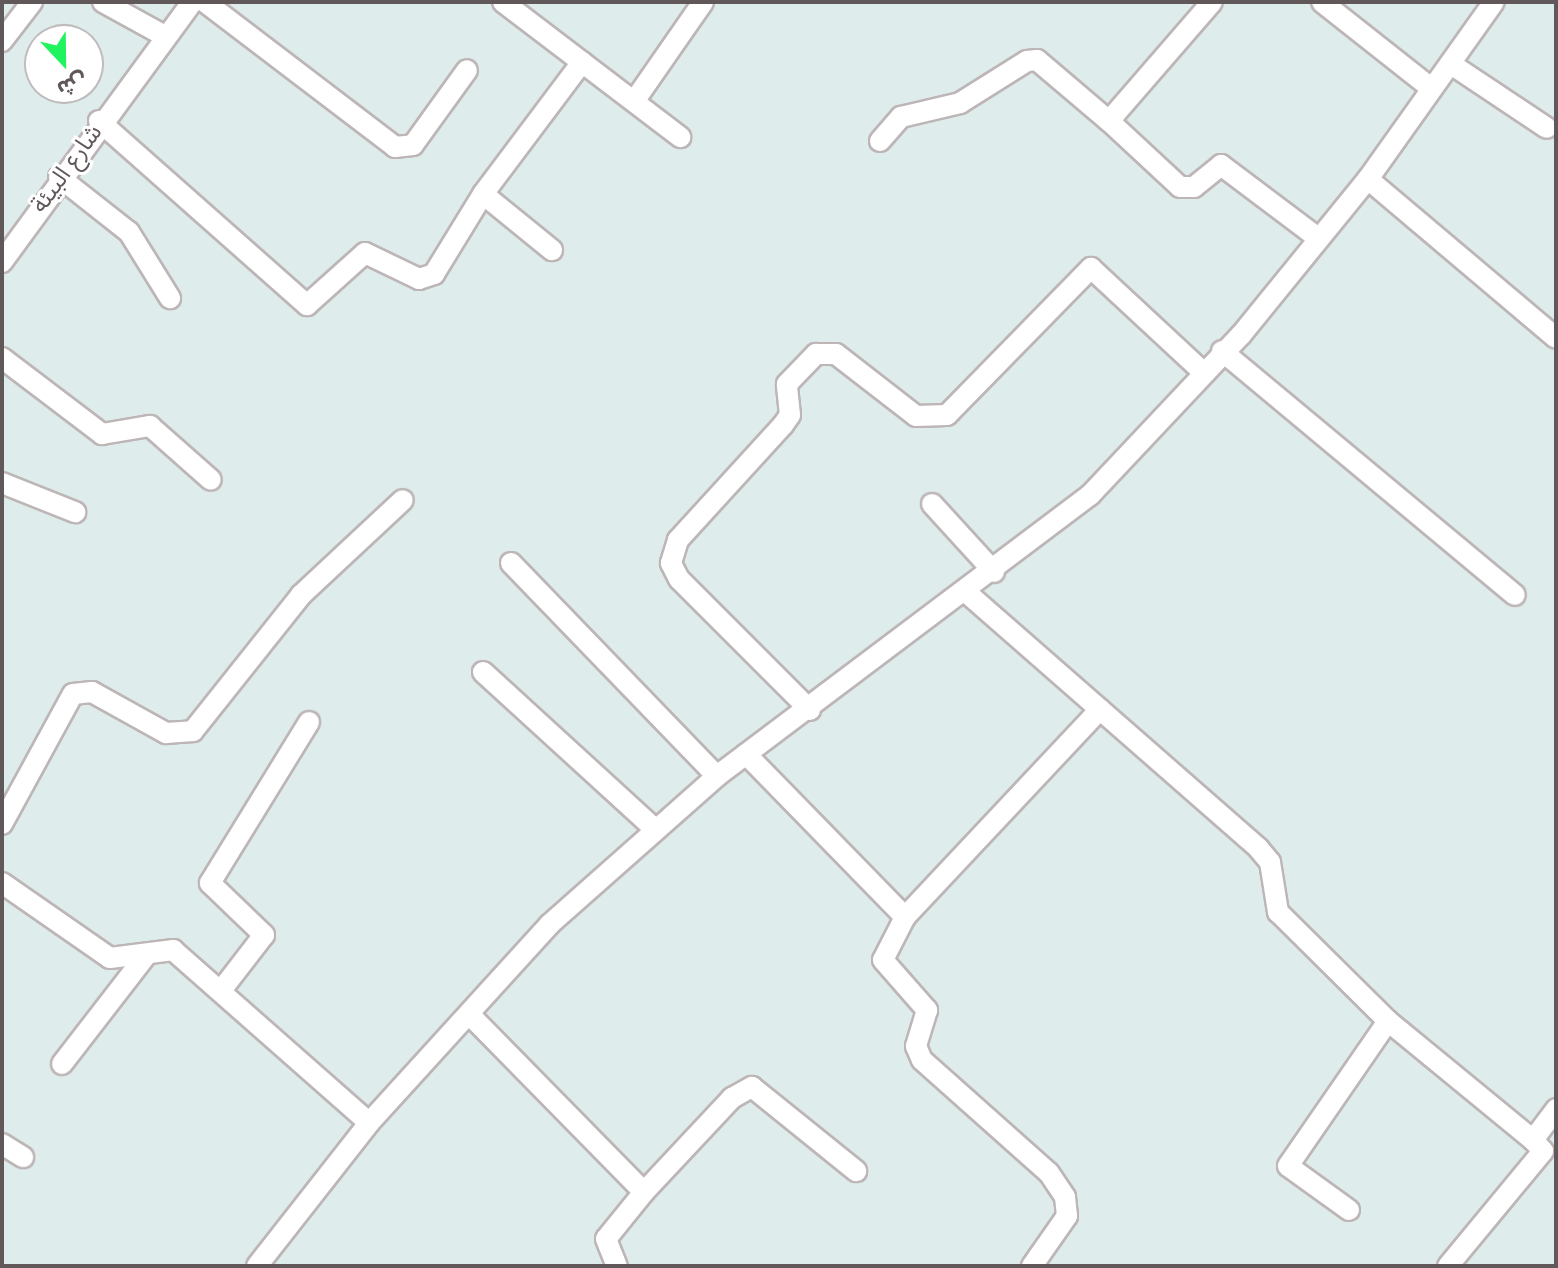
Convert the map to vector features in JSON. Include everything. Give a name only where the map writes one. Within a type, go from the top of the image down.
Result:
[{"type":"street","points":[[2,41],[32,2]]},
{"type":"street","points":[[103,2],[163,35]]},
{"type":"street","name":"شارع البيئة","points":[[2,262],[99,121],[163,35],[192,2]]},
{"type":"street","points":[[205,2],[395,147],[413,145],[467,70]]},
{"type":"street","points":[[503,2],[680,137]]},
{"type":"street","points":[[635,100],[703,2]]},
{"type":"street","points":[[1109,121],[1212,2]]},
{"type":"street","points":[[1322,2],[1431,88]]},
{"type":"street","points":[[257,1266],[369,1123],[550,924],[654,828],[717,776],[967,593],[1090,495],[1222,351],[1368,179],[1494,2]]},
{"type":"street","points":[[880,141],[901,117],[960,103],[1027,61],[1037,60],[1180,187],[1194,187],[1221,165],[1318,238]]},
{"type":"street","points":[[99,121],[301,304],[322,299],[365,253],[419,279],[434,274],[483,194],[582,62]]},
{"type":"street","points":[[1451,64],[1547,128]]},
{"type":"street","points":[[59,177],[129,232],[170,298]]},
{"type":"street","points":[[1368,179],[1556,338]]},
{"type":"street","points":[[483,194],[552,250]]},
{"type":"street","points":[[810,710],[679,579],[671,563],[678,540],[790,415],[787,384],[816,354],[836,354],[916,416],[947,415],[1091,268],[1202,371]]},
{"type":"street","points":[[1222,351],[1515,595]]},
{"type":"street","points":[[2,358],[102,434],[150,426],[211,480]]},
{"type":"street","points":[[2,483],[75,512]]},
{"type":"street","points":[[2,824],[73,694],[92,692],[166,733],[193,731],[301,595],[403,500]]},
{"type":"street","points":[[932,504],[994,572]]},
{"type":"street","points":[[511,563],[717,776]]},
{"type":"street","points":[[967,593],[1259,849],[1270,862],[1278,912],[1388,1021],[1544,1152]]},
{"type":"street","points":[[483,672],[654,828]]},
{"type":"street","points":[[1032,1266],[1067,1216],[1065,1197],[1049,1173],[922,1060],[916,1046],[927,1010],[883,960],[905,917],[1100,709]]},
{"type":"street","points":[[223,988],[264,935],[210,883],[309,722]]},
{"type":"street","points":[[746,754],[905,917]]},
{"type":"street","points":[[5,891],[110,958],[173,950],[223,988],[369,1123]]},
{"type":"street","points":[[62,1064],[147,954]]},
{"type":"street","points":[[470,1015],[644,1192]]},
{"type":"street","points":[[1349,1210],[1288,1166],[1388,1021]]},
{"type":"street","points":[[617,1266],[606,1239],[644,1192],[732,1098],[752,1087],[856,1171]]},
{"type":"street","points":[[1448,1266],[1544,1152],[1556,1109]]},
{"type":"street","points":[[2,1144],[23,1157]]}]
